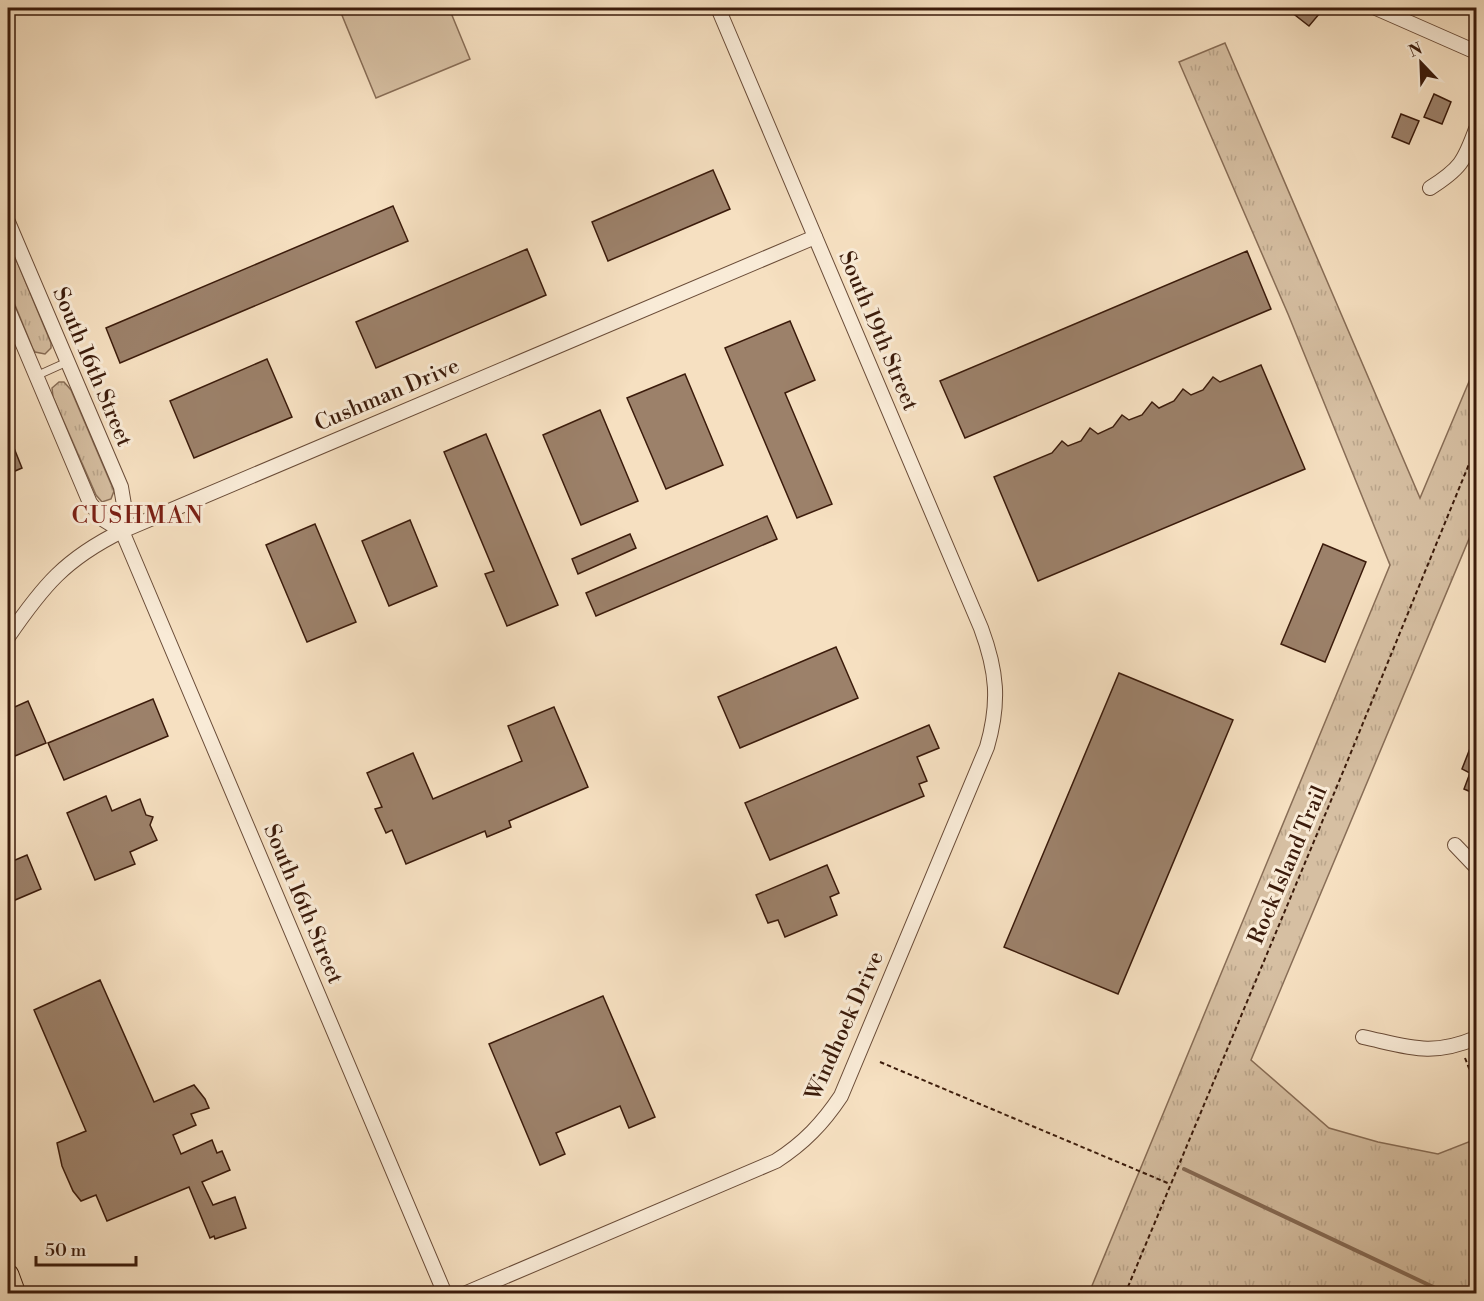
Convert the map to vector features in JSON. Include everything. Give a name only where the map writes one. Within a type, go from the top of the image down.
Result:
[{"type":"main road","points":[[8,1275],[15,1293]]},
{"type":"street","name":"South 19th Street","points":[[718,8],[981,628],[994,672]]},
{"type":"street","points":[[1376,8],[1476,52]]},
{"type":"street","points":[[1430,188],[1453,173],[1459,166],[1465,158],[1476,129]]},
{"type":"street","name":"South 16th Street","points":[[8,222],[121,487],[125,511],[122,531],[445,1293]]},
{"type":"street","name":"Cushman Drive","points":[[8,637],[35,597],[54,576],[96,543],[815,237]]},
{"type":"street","name":"South 16th Street","points":[[8,309],[90,503],[104,520],[122,531]]},
{"type":"street","name":"Windhoek Drive","points":[[464,1293],[776,1161],[810,1136],[827,1117],[841,1095],[987,747],[993,727],[996,702],[994,672]]},
{"type":"street","points":[[1455,845],[1476,867]]},
{"type":"street","points":[[1363,1037],[1416,1049],[1433,1050],[1450,1048],[1476,1038]]},
{"type":"lane","points":[[36,376],[67,362]]},
{"type":"path","name":"Rock Island Trail","points":[[1125,1293],[1476,447]]},
{"type":"path","points":[[1465,1058],[1476,1086]]},
{"type":"path","points":[[879,1062],[1171,1184]]},
{"type":"green space","points":[[339,8],[449,8],[470,59],[376,98]]},
{"type":"green space","points":[[1225,43],[1420,498],[1476,365],[1476,522],[1251,1060],[1329,1128],[1378,1142],[1438,1154],[1476,1139],[1476,1293],[1089,1293],[1390,565],[1288,314],[1179,62]]},
{"type":"green space","points":[[8,240],[51,343],[51,348],[45,354],[35,352],[33,349],[8,288]]},
{"type":"green space","points":[[59,382],[64,382],[71,390],[114,491],[111,499],[102,502],[96,495],[53,397],[52,388]]},
{"type":"building","points":[[1286,8],[1313,8],[1320,13],[1309,26]]},
{"type":"building","points":[[1434,94],[1451,102],[1442,124],[1424,117]]},
{"type":"building","points":[[1401,114],[1419,121],[1409,144],[1392,137]]},
{"type":"building","points":[[713,170],[730,209],[608,261],[592,222]]},
{"type":"building","points":[[393,206],[408,241],[120,363],[106,328]]},
{"type":"building","points":[[527,249],[546,295],[376,368],[356,322]]},
{"type":"building","points":[[1247,251],[1271,309],[965,438],[940,381]]},
{"type":"building","points":[[790,321],[815,380],[785,393],[832,504],[797,518],[725,348]]},
{"type":"building","points":[[267,359],[292,417],[194,458],[170,401]]},
{"type":"building","points":[[1261,365],[1305,469],[1038,581],[994,477],[1052,453],[1062,441],[1068,446],[1081,441],[1090,428],[1098,434],[1113,427],[1122,415],[1129,420],[1142,415],[1152,402],[1159,408],[1174,401],[1183,389],[1191,395],[1203,390],[1213,377],[1220,382]]},
{"type":"building","points":[[685,374],[723,465],[666,489],[627,398]]},
{"type":"building","points":[[600,410],[638,501],[581,525],[543,435]]},
{"type":"building","points":[[8,433],[22,468],[8,474]]},
{"type":"building","points":[[486,434],[558,605],[507,626],[485,574],[494,571],[444,452]]},
{"type":"building","points":[[767,516],[777,539],[596,616],[586,593]]},
{"type":"building","points":[[410,520],[437,586],[389,606],[362,541]]},
{"type":"building","points":[[315,524],[356,622],[307,642],[266,545]]},
{"type":"building","points":[[630,534],[636,548],[578,574],[572,559]]},
{"type":"building","points":[[1323,544],[1366,562],[1325,662],[1281,644]]},
{"type":"building","points":[[836,647],[858,698],[740,748],[718,697]]},
{"type":"building","points":[[1119,673],[1233,720],[1118,994],[1004,947]]},
{"type":"building","points":[[153,699],[168,736],[64,780],[48,743]]},
{"type":"building","points":[[28,701],[46,743],[15,756],[8,739],[8,710]]},
{"type":"building","points":[[554,707],[588,787],[509,821],[511,827],[487,837],[485,831],[406,864],[392,830],[386,833],[375,809],[382,807],[367,773],[413,753],[433,799],[522,761],[508,726]]},
{"type":"building","points":[[929,725],[939,748],[917,757],[927,781],[919,784],[924,796],[770,860],[745,803]]},
{"type":"building","points":[[1476,733],[1476,794],[1464,789],[1470,773],[1462,769]]},
{"type":"building","points":[[106,796],[112,811],[140,799],[146,815],[153,817],[150,825],[157,840],[130,852],[135,864],[95,880],[67,813]]},
{"type":"building","points":[[27,855],[41,889],[8,903],[8,863]]},
{"type":"building","points":[[827,865],[839,893],[830,897],[837,915],[785,937],[778,920],[768,923],[756,895]]},
{"type":"building","points":[[100,980],[154,1102],[194,1085],[205,1099],[209,1108],[191,1114],[196,1125],[173,1135],[181,1154],[212,1140],[217,1153],[222,1151],[230,1170],[202,1182],[213,1205],[235,1197],[246,1228],[215,1239],[214,1236],[210,1238],[189,1187],[107,1221],[96,1195],[81,1201],[73,1191],[62,1166],[57,1143],[86,1131],[34,1010]]},
{"type":"building","points":[[603,996],[655,1117],[629,1128],[620,1106],[556,1133],[565,1154],[540,1165],[489,1044]]},
{"type":"waterway","points":[[1184,1169],[1448,1294]]},
{"type":"district","name":"CUSHMAN","points":[[138,516]]}]
